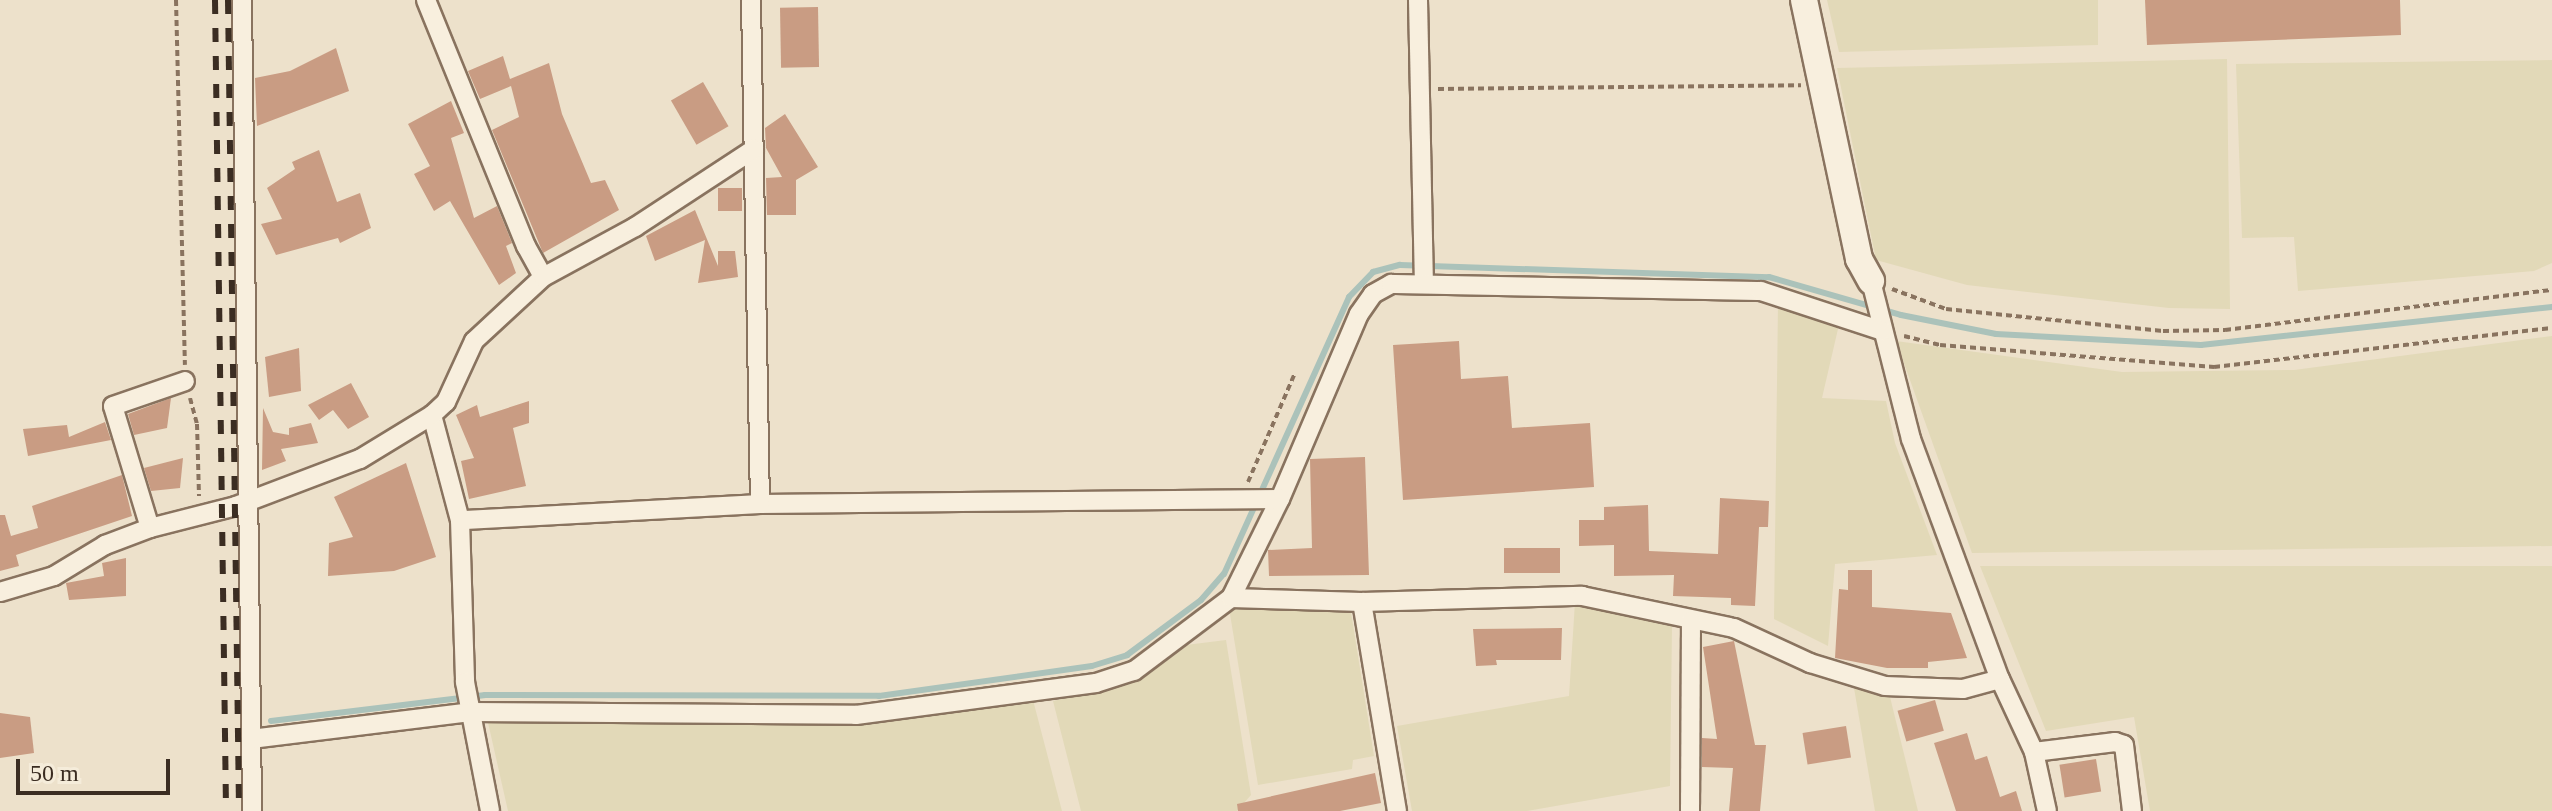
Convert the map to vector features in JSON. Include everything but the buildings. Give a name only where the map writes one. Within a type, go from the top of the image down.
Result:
[{"type":"street","points":[[242,0],[252,811]]},
{"type":"street","points":[[426,0],[543,277]]},
{"type":"street","points":[[751,0],[760,504]]},
{"type":"street","points":[[1418,0],[1424,279]]},
{"type":"street","points":[[1804,0],[1819,85],[1859,259],[1872,287],[1911,439],[2000,679],[2034,752],[2047,811]]},
{"type":"street","points":[[0,592],[54,576],[105,545],[150,528],[250,498],[360,459],[432,415],[446,402],[474,341],[543,277],[635,227],[754,149]]},
{"type":"street","points":[[251,739],[471,708],[856,715],[1096,683],[1134,671],[1231,598],[1359,314],[1373,294],[1391,284],[1424,279],[1761,291],[1882,328]]},
{"type":"street","points":[[150,528],[113,406],[185,381]]},
{"type":"street","points":[[432,415],[460,520],[465,682],[490,811]]},
{"type":"street","points":[[460,520],[760,504],[1275,500]]},
{"type":"street","points":[[1231,598],[1362,602],[1548,593],[1734,628],[1810,663],[1885,686],[1963,689],[2000,679]]},
{"type":"street","points":[[1362,602],[1397,811]]},
{"type":"street","points":[[1690,811],[1691,621]]},
{"type":"street","points":[[2034,752],[2115,742],[2124,745],[2132,811]]},
{"type":"path","points":[[176,0],[185,381],[197,424],[200,512]]},
{"type":"path","points":[[1419,89],[1819,85]]},
{"type":"path","points":[[1872,287],[1946,309],[2163,331],[2225,330],[2552,290]]},
{"type":"path","points":[[1882,328],[1940,345],[2214,367],[2552,328]]},
{"type":"path","points":[[1243,499],[1295,373]]},
{"type":"shaded area","points":[[1827,0],[2098,0],[2098,45],[1839,52]]},
{"type":"shaded area","points":[[2227,59],[2230,309],[2169,308],[1967,285],[1876,260],[1837,68]]},
{"type":"shaded area","points":[[2552,60],[2552,263],[2534,271],[2298,291],[2294,237],[2242,238],[2236,64]]},
{"type":"shaded area","points":[[1778,303],[1841,316],[1822,398],[1886,401],[1895,443],[1937,555],[1835,564],[1828,646],[1774,619]]},
{"type":"shaded area","points":[[2552,336],[2552,546],[1972,553],[1896,341],[2122,372],[2294,370]]},
{"type":"shaded area","points":[[1980,566],[2552,566],[2552,811],[2150,811],[2134,717],[2046,731]]},
{"type":"shaded area","points":[[1575,602],[1672,625],[1670,786],[1527,811],[1412,811],[1397,726],[1569,696]]},
{"type":"shaded area","points":[[1350,606],[1374,756],[1353,760],[1352,769],[1258,785],[1229,608]]},
{"type":"shaded area","points":[[1226,640],[1251,795],[1237,811],[1081,811],[1053,701],[1132,683],[1186,645]]},
{"type":"shaded area","points":[[1854,688],[1890,697],[1918,811],[1875,811]]},
{"type":"shaded area","points":[[1033,700],[1062,811],[508,811],[487,718],[813,722]]},
{"type":"waterway","points":[[271,721],[485,695],[879,696],[1092,666],[1127,655],[1201,600],[1224,574],[1349,297],[1373,272],[1400,265],[1769,277],[1901,315],[1996,334],[2201,345],[2552,307]]},
{"type":"railway","points":[[215,0],[226,811]]},
{"type":"railway","points":[[228,0],[239,811]]}]
